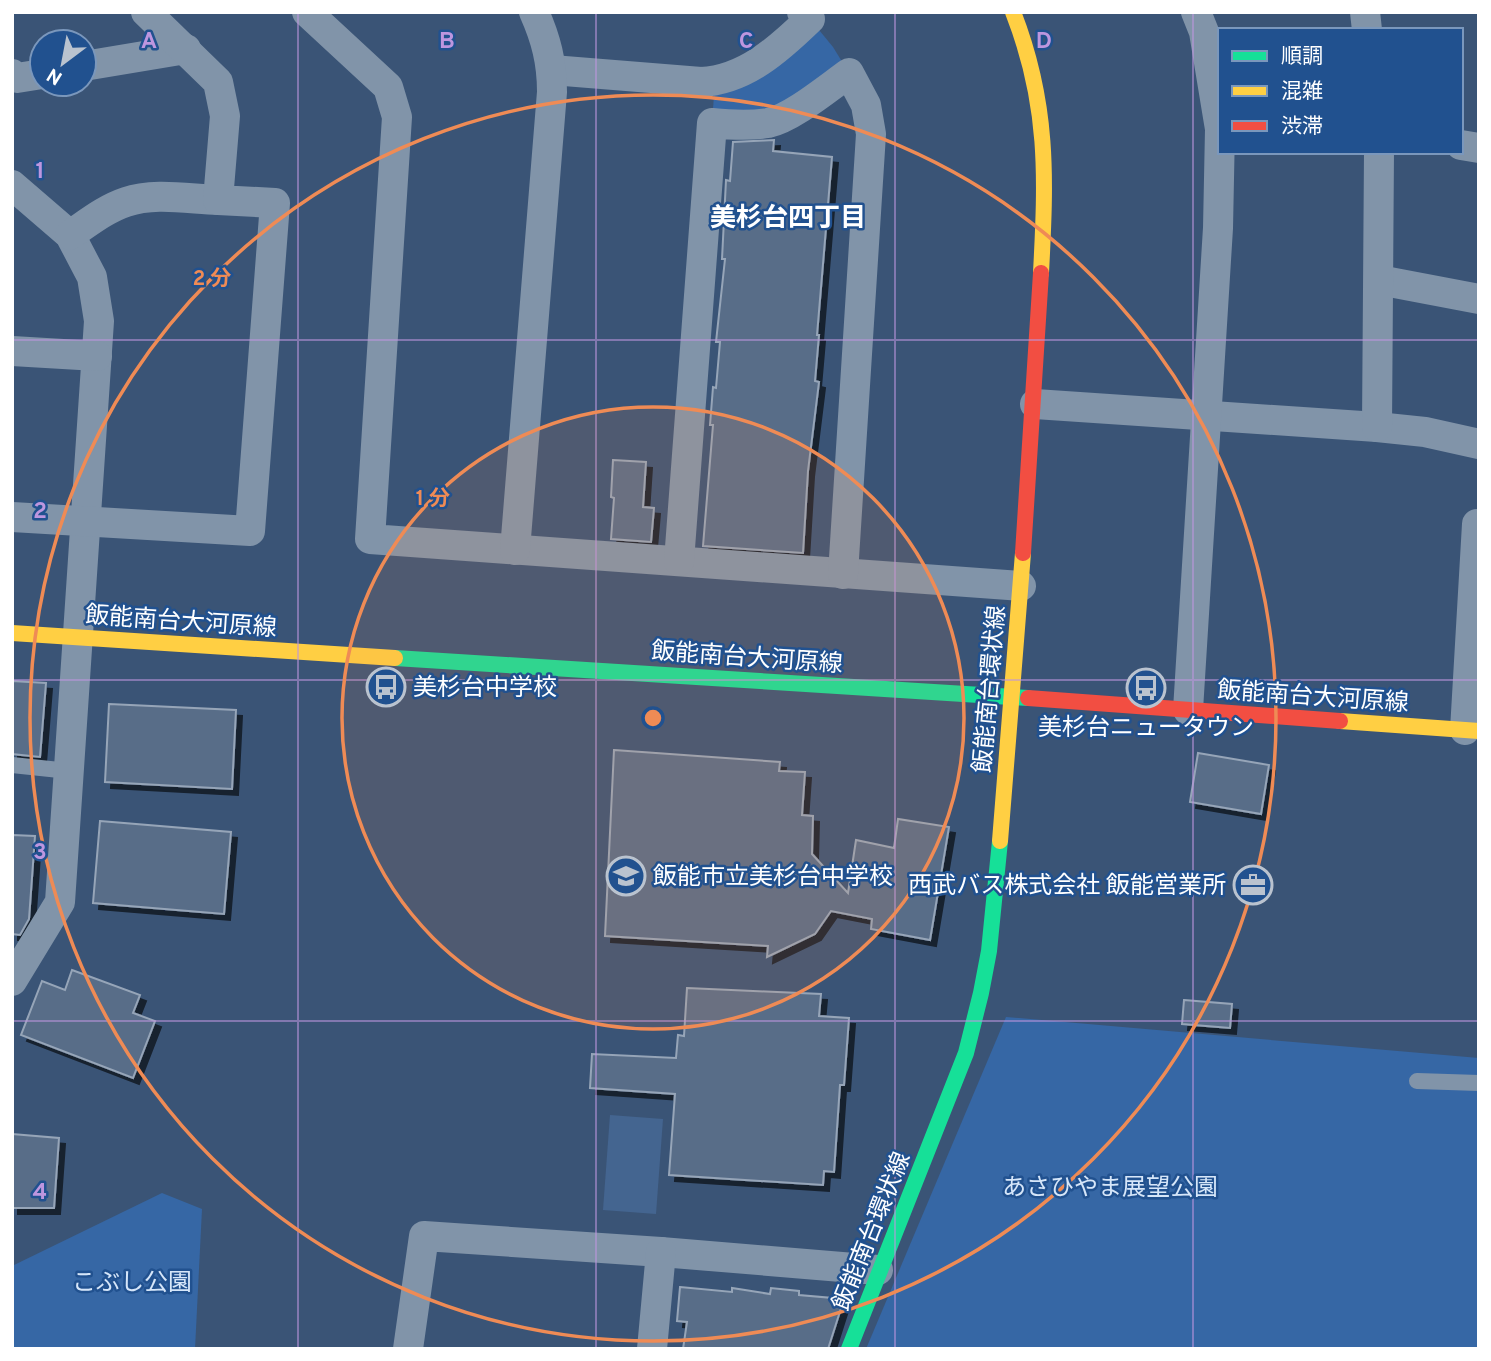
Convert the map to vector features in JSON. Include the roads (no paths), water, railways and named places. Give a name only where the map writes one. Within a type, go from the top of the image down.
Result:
[{"type":"street","points":[[146,12],[218,82],[225,116],[218,201]]},
{"type":"street","points":[[307,12],[388,87],[397,117],[370,539],[1021,586]]},
{"type":"street","points":[[515,550],[552,70],[546,41],[534,12]]},
{"type":"street","points":[[552,70],[715,81],[744,71],[768,57],[810,19],[802,12]]},
{"type":"street","name":"飯能南台環状線","points":[[849,1349],[878,1270],[955,1084],[971,1036],[993,927],[1035,404],[1046,155],[1039,94],[1022,33],[1013,12]]},
{"type":"street","points":[[1196,12],[1204,32],[1218,117]]},
{"type":"street","points":[[98,64],[186,49]]},
{"type":"street","points":[[679,561],[712,123],[738,126],[771,122],[811,101],[849,73],[866,105],[871,134],[843,573]]},
{"type":"street","points":[[12,74],[17,78],[28,76]]},
{"type":"street","points":[[1188,710],[1218,228],[1219,154]]},
{"type":"street","points":[[1377,427],[1380,154]]},
{"type":"street","points":[[12,185],[70,235],[92,277],[99,321],[60,902],[12,981]]},
{"type":"street","points":[[12,517],[250,531],[275,203],[158,197],[127,201],[99,215],[70,235]]},
{"type":"street","points":[[1380,280],[1479,299]]},
{"type":"street","points":[[12,351],[97,356]]},
{"type":"street","points":[[1035,404],[1377,427],[1425,432],[1479,444]]},
{"type":"street","points":[[1472,731],[1476,524],[1479,524]]},
{"type":"street","name":"飯能南台大河原線","points":[[12,633],[1010,697],[1472,731]]},
{"type":"street","points":[[408,1349],[424,1236],[878,1270]]},
{"type":"street","points":[[652,1349],[661,1252]]},
{"type":"lane","points":[[12,765],[69,771]]},
{"type":"lane","points":[[1417,1081],[1479,1083]]},
{"type":"place","name":"美杉台中学校","points":[[386,687]]},
{"type":"place","name":"美杉台ニュータウン","points":[[1146,688]]},
{"type":"place","name":"飯能市立美杉台中学校","points":[[626,876]]},
{"type":"place","name":"西武バス株式会社 飯能営業所","points":[[1253,885]]},
{"type":"district","name":"美杉台四丁目","points":[[788,217]]},
{"type":"park label","name":"あさひやま展望公園","points":[[1110,1187]]},
{"type":"park label","name":"こぶし公園","points":[[132,1282]]}]
